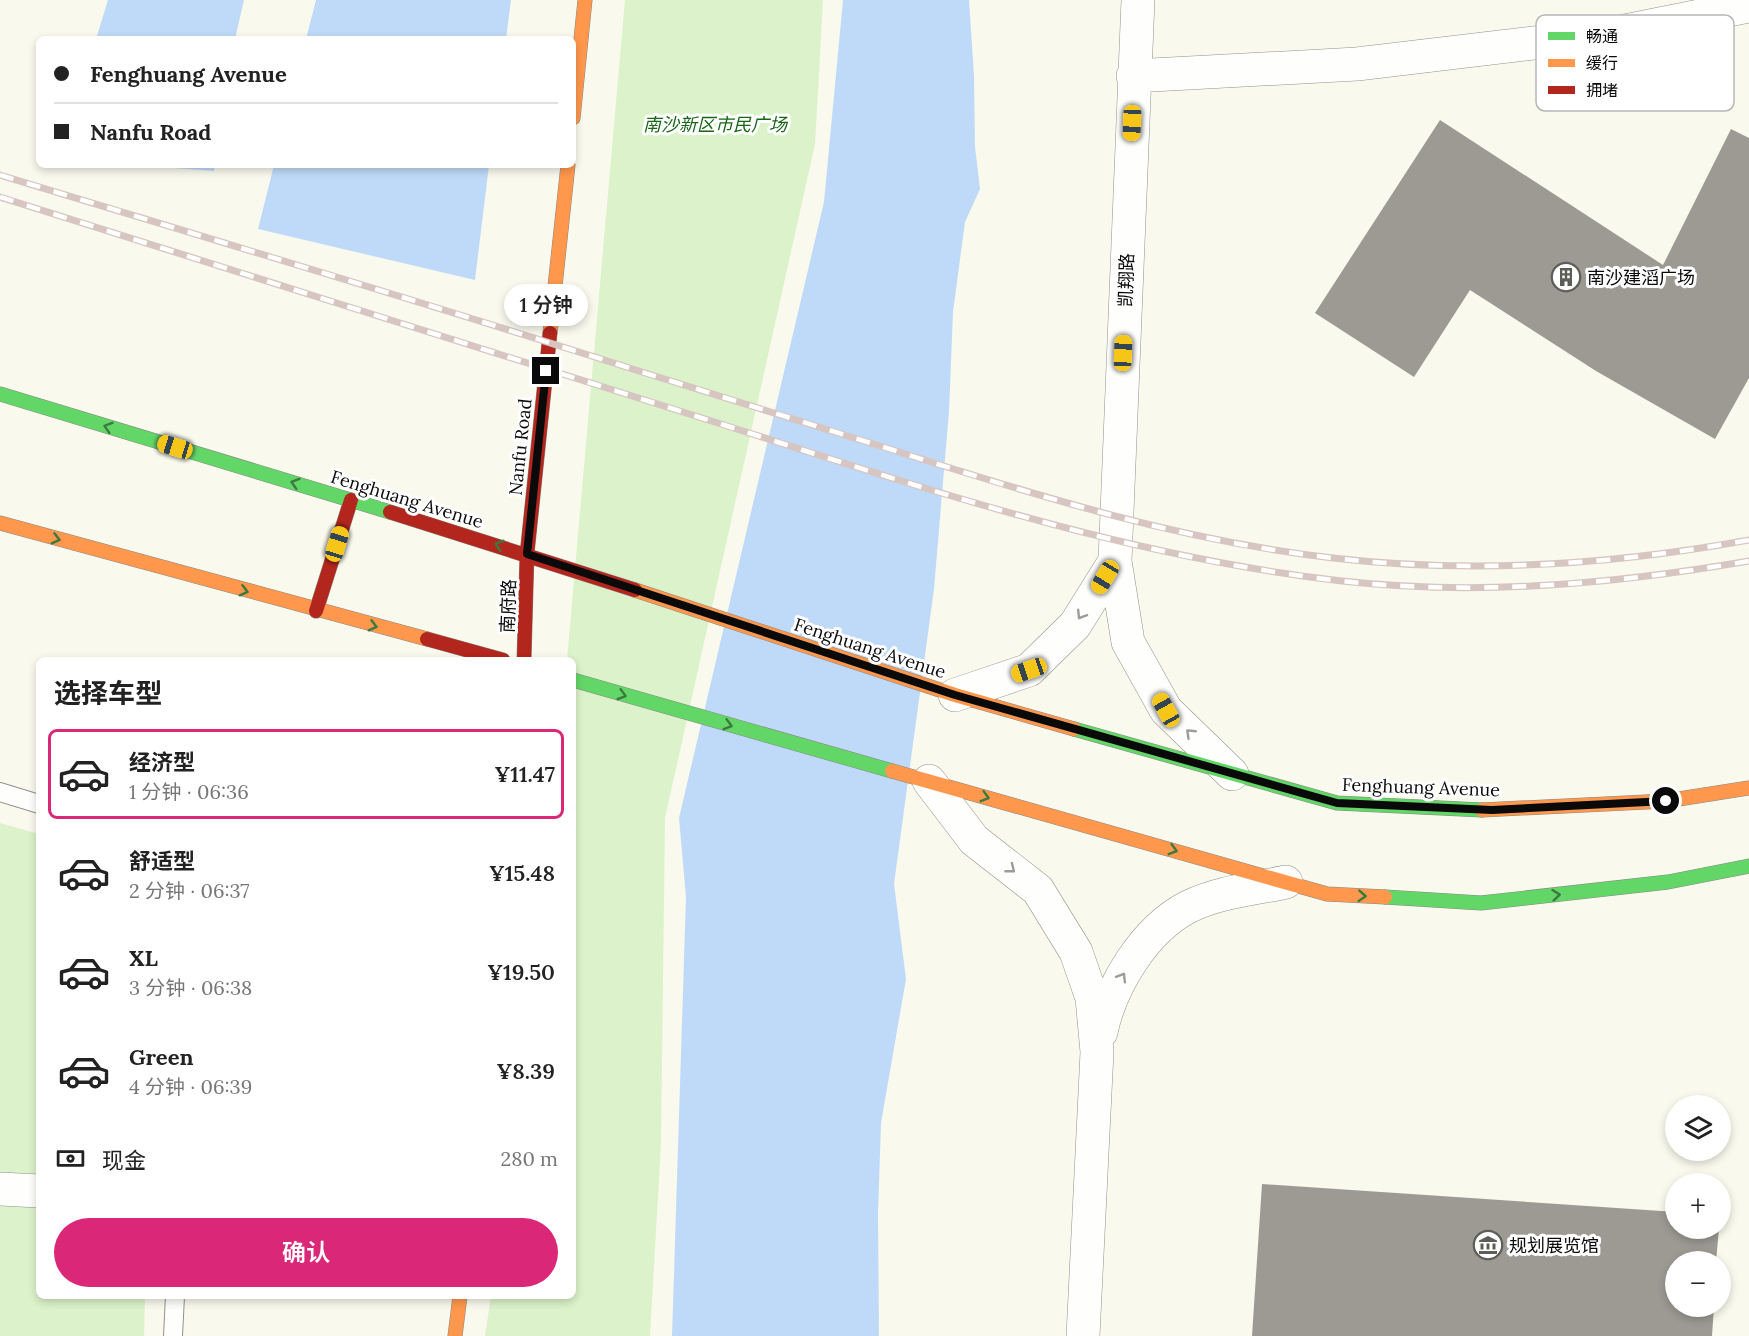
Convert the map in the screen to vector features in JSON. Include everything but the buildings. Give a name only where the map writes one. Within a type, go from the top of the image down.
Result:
[{"type":"main road","points":[[576,88],[585,0]]},
{"type":"main road","name":"Nanfu Road","points":[[527,554],[568,168]]},
{"type":"main road","name":"Fenghuang Avenue","points":[[0,394],[527,554],[955,695],[1337,803],[1492,810],[1666,801],[1749,788]]},
{"type":"main road","points":[[316,611],[351,500]]},
{"type":"main road","points":[[0,523],[492,657]]},
{"type":"main road","name":"南府路","points":[[525,657],[527,554]]},
{"type":"main road","points":[[576,681],[1327,894],[1481,903],[1668,882],[1749,866]]},
{"type":"main road","points":[[455,1336],[460,1299]]},
{"type":"street","name":"凯翔路","points":[[1138,0],[1115,561],[1128,642],[1166,710],[1232,774]]},
{"type":"street","points":[[1704,15],[1749,6]]},
{"type":"street","points":[[1134,76],[1357,64],[1536,43]]},
{"type":"street","points":[[955,695],[1029,670],[1075,625],[1115,561]]},
{"type":"street","points":[[929,781],[974,840],[1038,890],[1076,952],[1092,998],[1097,1052],[1083,1336]]},
{"type":"street","points":[[1097,1052],[1104,1019],[1115,989],[1152,935],[1186,908],[1205,900],[1286,882]]},
{"type":"street","points":[[0,1189],[36,1191]]},
{"type":"lane","points":[[0,792],[36,803]]},
{"type":"lane","points":[[173,1336],[175,1299]]},
{"type":"green space","name":"南沙新区市民广场","points":[[625,0],[823,0],[815,144],[665,818],[661,1143],[650,1336],[485,1336],[491,1299],[576,1299],[576,657],[567,657]]},
{"type":"green space","points":[[0,823],[36,833],[36,1299],[145,1299],[144,1336],[0,1336]]},
{"type":"water","points":[[108,0],[244,0],[236,36],[97,36]]},
{"type":"water","points":[[316,0],[511,0],[506,36],[307,36]]},
{"type":"water","points":[[843,0],[969,0],[974,76],[975,147],[980,189],[965,222],[953,312],[949,411],[934,589],[894,884],[906,979],[881,1123],[878,1214],[879,1336],[672,1336],[686,897],[679,818],[824,202]]},
{"type":"water","points":[[174,168],[214,168],[214,171]]},
{"type":"water","points":[[273,168],[489,168],[475,280],[258,229]]},
{"type":"railway","points":[[0,175],[402,297],[1002,484],[1111,515],[1221,540],[1333,558],[1385,563],[1490,566],[1646,556],[1749,540]]},
{"type":"railway","points":[[0,197],[917,486],[1085,533],[1170,553],[1255,569],[1342,581],[1444,587],[1495,587],[1597,581],[1749,561]]},
{"type":"traffic: fast","points":[[0,394],[390,512]]},
{"type":"traffic: fast","points":[[576,681],[892,771]]},
{"type":"traffic: fast","points":[[1074,729],[1337,803],[1482,810]]},
{"type":"traffic: fast","points":[[1385,897],[1481,903],[1668,882],[1749,866]]},
{"type":"traffic: slow","points":[[576,88],[585,0]]},
{"type":"traffic: slow","points":[[550,333],[568,168]]},
{"type":"traffic: slow","points":[[0,523],[427,639]]},
{"type":"traffic: slow","points":[[635,590],[955,695],[1074,729]]},
{"type":"traffic: slow","points":[[892,771],[1327,894],[1385,897]]},
{"type":"traffic: slow","points":[[1482,810],[1666,801],[1749,788]]},
{"type":"traffic: slow","points":[[455,1336],[460,1299]]},
{"type":"traffic: jam","points":[[524,657],[527,554],[550,333]]},
{"type":"traffic: jam","points":[[316,611],[351,500]]},
{"type":"traffic: jam","points":[[390,512],[635,590]]},
{"type":"traffic: jam","points":[[427,639],[492,657]]},
{"type":"place","name":"南沙建滔广场","points":[[1566,277]]},
{"type":"place","name":"规划展览馆","points":[[1488,1245]]},
{"type":"route","points":[[546,371],[527,554],[955,695],[1337,803],[1492,810],[1666,801]]}]
